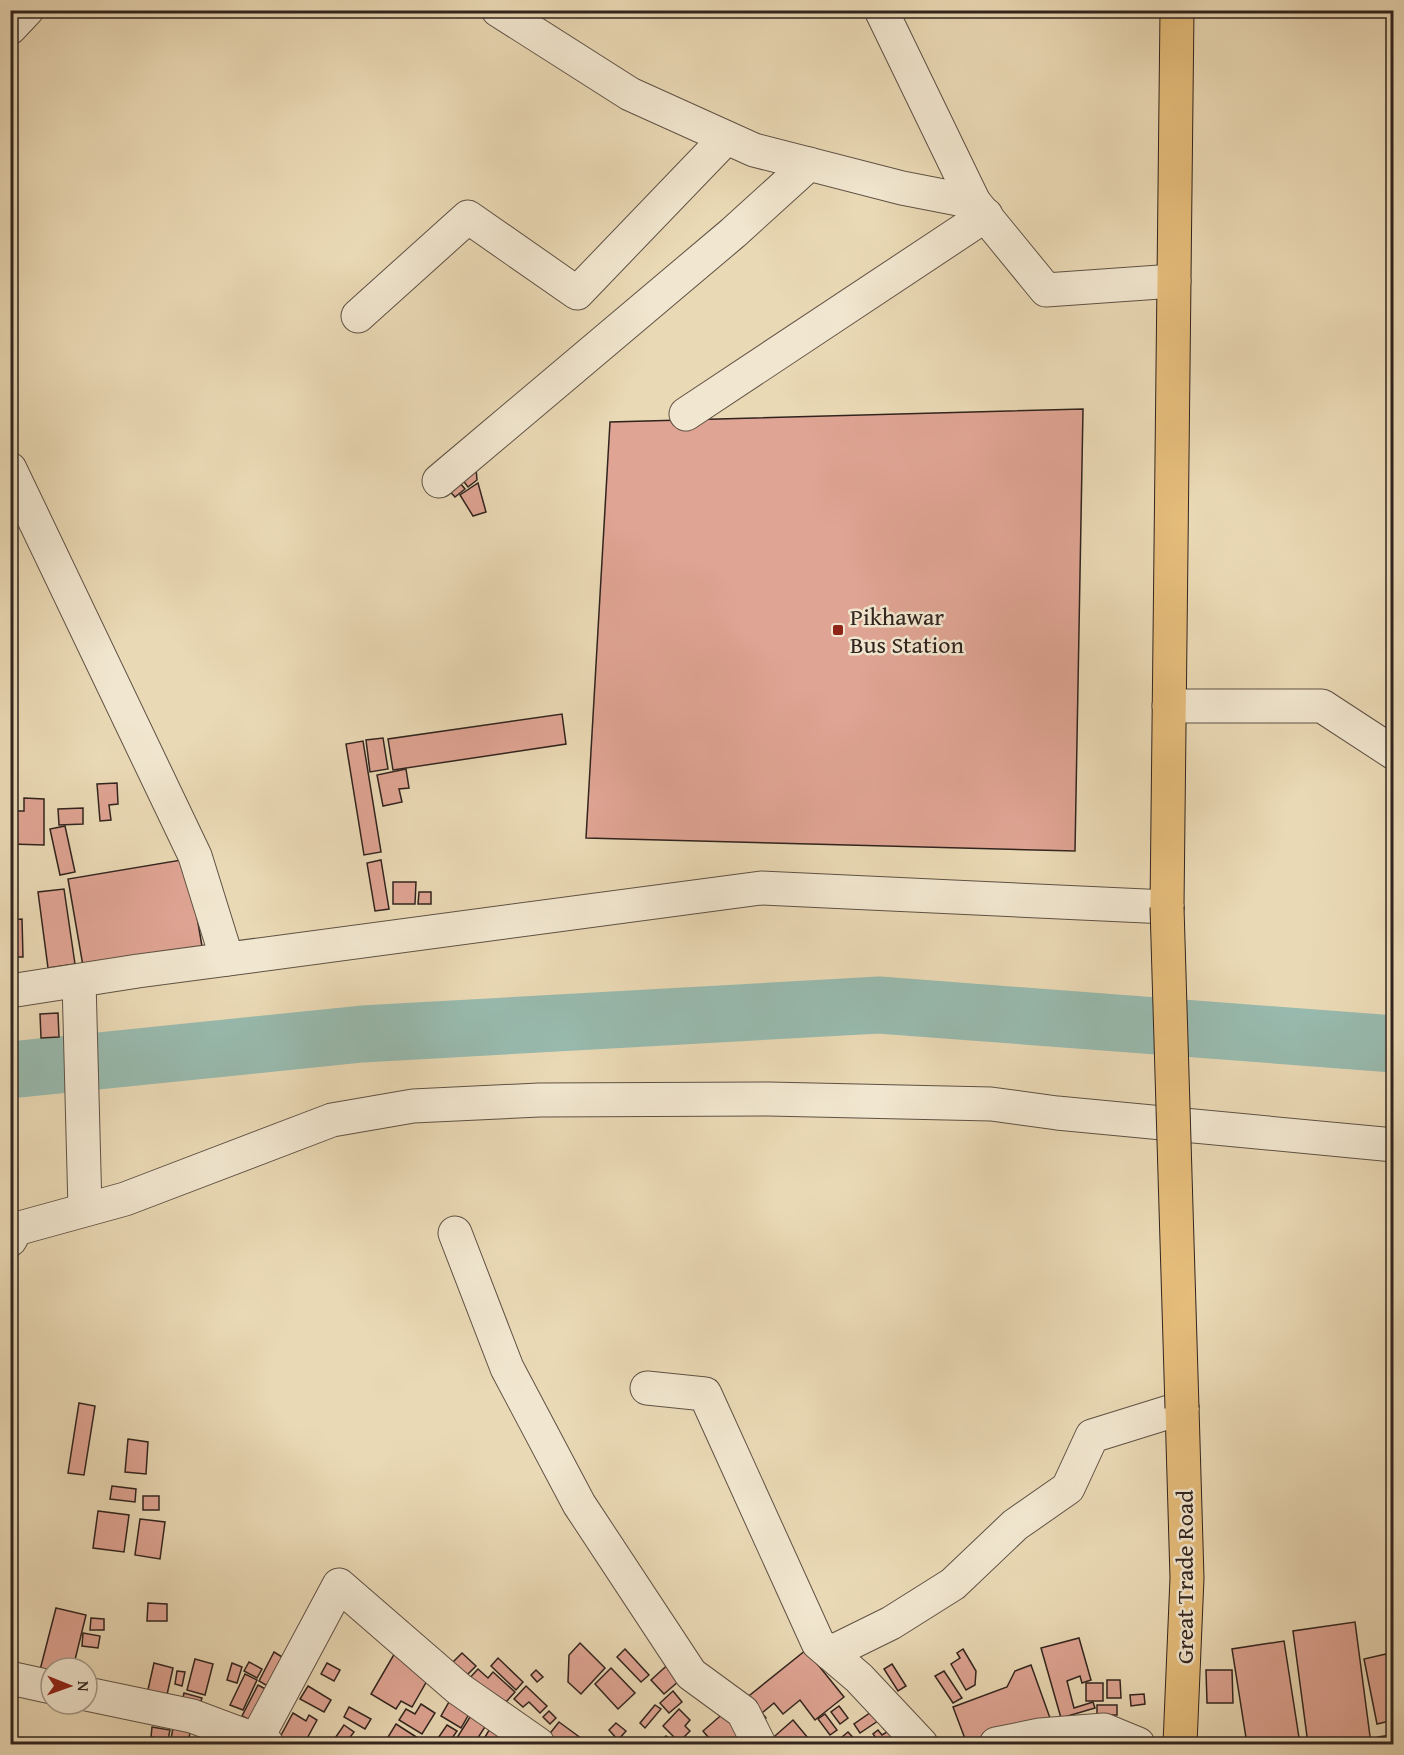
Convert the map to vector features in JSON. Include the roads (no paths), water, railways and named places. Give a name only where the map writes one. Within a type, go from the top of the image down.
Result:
[{"type":"main road","name":"Great Trade Road","points":[[1177,10],[1167,907],[1187,1578],[1180,1744]]},
{"type":"street","points":[[10,28],[27,10]]},
{"type":"street","points":[[498,10],[630,94],[754,150],[980,208]]},
{"type":"street","points":[[880,10],[980,208],[1046,290],[1174,280]]},
{"type":"street","points":[[358,316],[468,218],[577,293],[726,138]]},
{"type":"street","points":[[439,481],[733,233],[809,164]]},
{"type":"street","points":[[686,414],[980,208]]},
{"type":"street","points":[[10,470],[195,856],[227,959]]},
{"type":"street","points":[[1169,706],[1322,706],[1394,753]]},
{"type":"street","points":[[10,991],[78,990],[138,971],[761,888],[1167,907]]},
{"type":"street","points":[[78,990],[84,1201]]},
{"type":"street","points":[[12,1231],[84,1201],[125,1199],[332,1120],[424,1106],[539,1100],[758,1099],[991,1104],[1057,1113],[1394,1145]]},
{"type":"street","points":[[455,1233],[507,1368],[579,1504],[692,1674],[743,1712],[759,1744]]},
{"type":"street","points":[[646,1388],[705,1394],[818,1643],[859,1678],[921,1744]]},
{"type":"street","points":[[830,1653],[891,1623],[953,1584],[1015,1525],[1068,1488],[1092,1436],[1182,1408]]},
{"type":"street","points":[[99,1697],[192,1716],[261,1742],[339,1585],[459,1689],[538,1744]]},
{"type":"street","points":[[10,1678],[39,1684]]},
{"type":"street","points":[[996,1744],[1041,1735],[1104,1730],[1138,1744]]},
{"type":"waterway","points":[[10,1070],[362,1034],[879,1005],[1394,1044]]},
{"type":"place","name":"Pikhawar Bus Station","points":[[838,630]]}]
